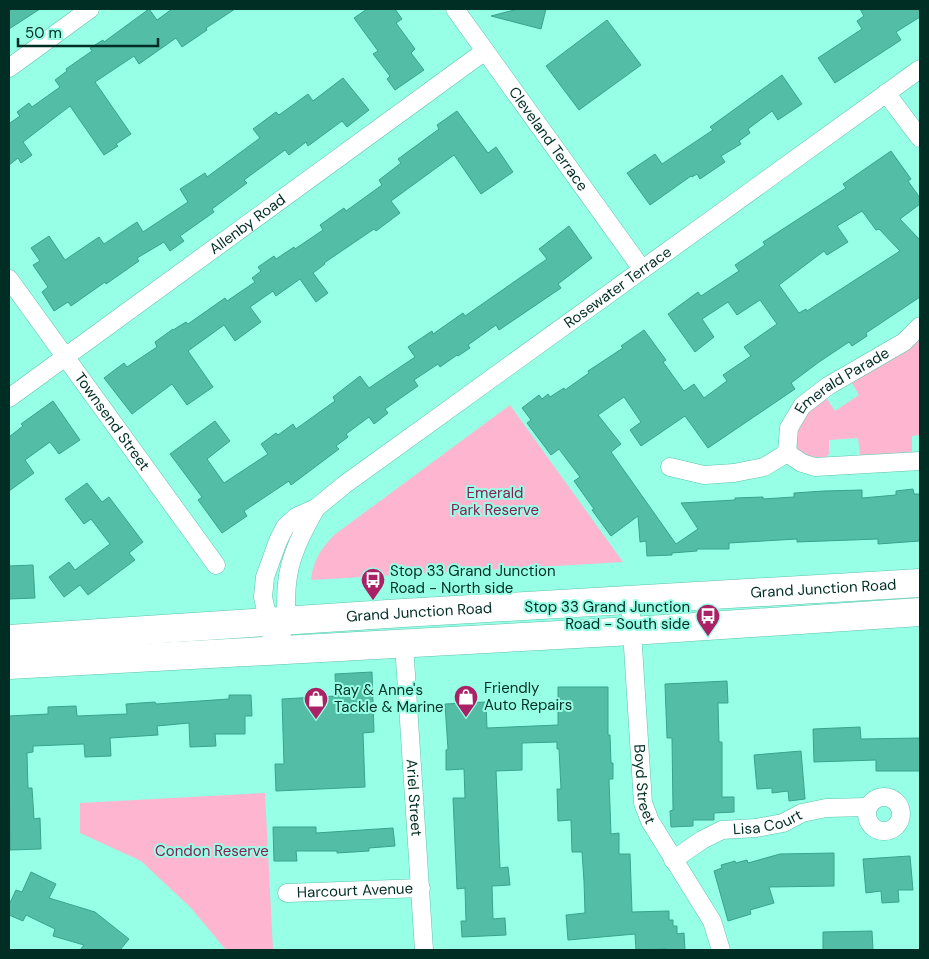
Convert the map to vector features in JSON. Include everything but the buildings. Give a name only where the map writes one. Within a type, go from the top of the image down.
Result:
[{"type":"highway","name":"Grand Junction Road","points":[[9,639],[403,613],[920,583]]},
{"type":"highway","name":"Grand Junction Road","points":[[9,665],[632,631],[920,612]]},
{"type":"highway","points":[[403,613],[404,644]]},
{"type":"street","points":[[9,68],[90,9]]},
{"type":"street","name":"Cleveland Terrace","points":[[455,9],[642,270]]},
{"type":"street","name":"Allenby Road","points":[[9,398],[485,50]]},
{"type":"street","name":"Rosewater Terrace","points":[[275,651],[277,622],[263,597],[265,577],[285,527],[296,516],[316,508],[359,474],[920,69]]},
{"type":"street","points":[[886,93],[920,138]]},
{"type":"street","name":"Townsend Street","points":[[9,279],[216,565]]},
{"type":"street","name":"Emerald Parade","points":[[787,453],[790,428],[802,406],[828,386],[904,342],[920,326]]},
{"type":"street","points":[[670,467],[704,475],[734,473],[764,467],[787,453],[802,463],[815,467],[920,461]]},
{"type":"street","name":"Boyd Street","points":[[630,600],[643,803],[650,821],[712,921],[721,950]]},
{"type":"street","name":"Ariel Street","points":[[404,644],[424,950]]},
{"type":"street","name":"Lisa Court","points":[[674,860],[702,840],[722,830],[756,828],[783,823],[802,814],[826,808],[867,807]]},
{"type":"street","name":"Harcourt Avenue","points":[[287,893],[421,888]]},
{"type":"green space","points":[[920,338],[920,435],[912,436],[912,452],[860,455],[858,438],[829,440],[829,454],[825,458],[807,456],[797,449],[796,431],[806,414],[816,404],[825,396],[835,411],[859,395],[851,381]]},
{"type":"green space","name":"Emerald Park Reserve","points":[[510,405],[623,562],[311,580],[318,555],[334,535]]},
{"type":"green space","name":"Condon Reserve","points":[[265,793],[273,950],[226,950],[191,908],[141,861],[80,833],[80,803]]},
{"type":"place","name":"Stop 33 Grand Junction Road - North side","points":[[373,601]]},
{"type":"place","name":"Stop 33 Grand Junction Road - South side","points":[[708,637]]},
{"type":"place","name":"Friendly Auto Repairs","points":[[466,718]]},
{"type":"place","name":"Ray & Anne's Tackle & Marine","points":[[316,720]]}]
